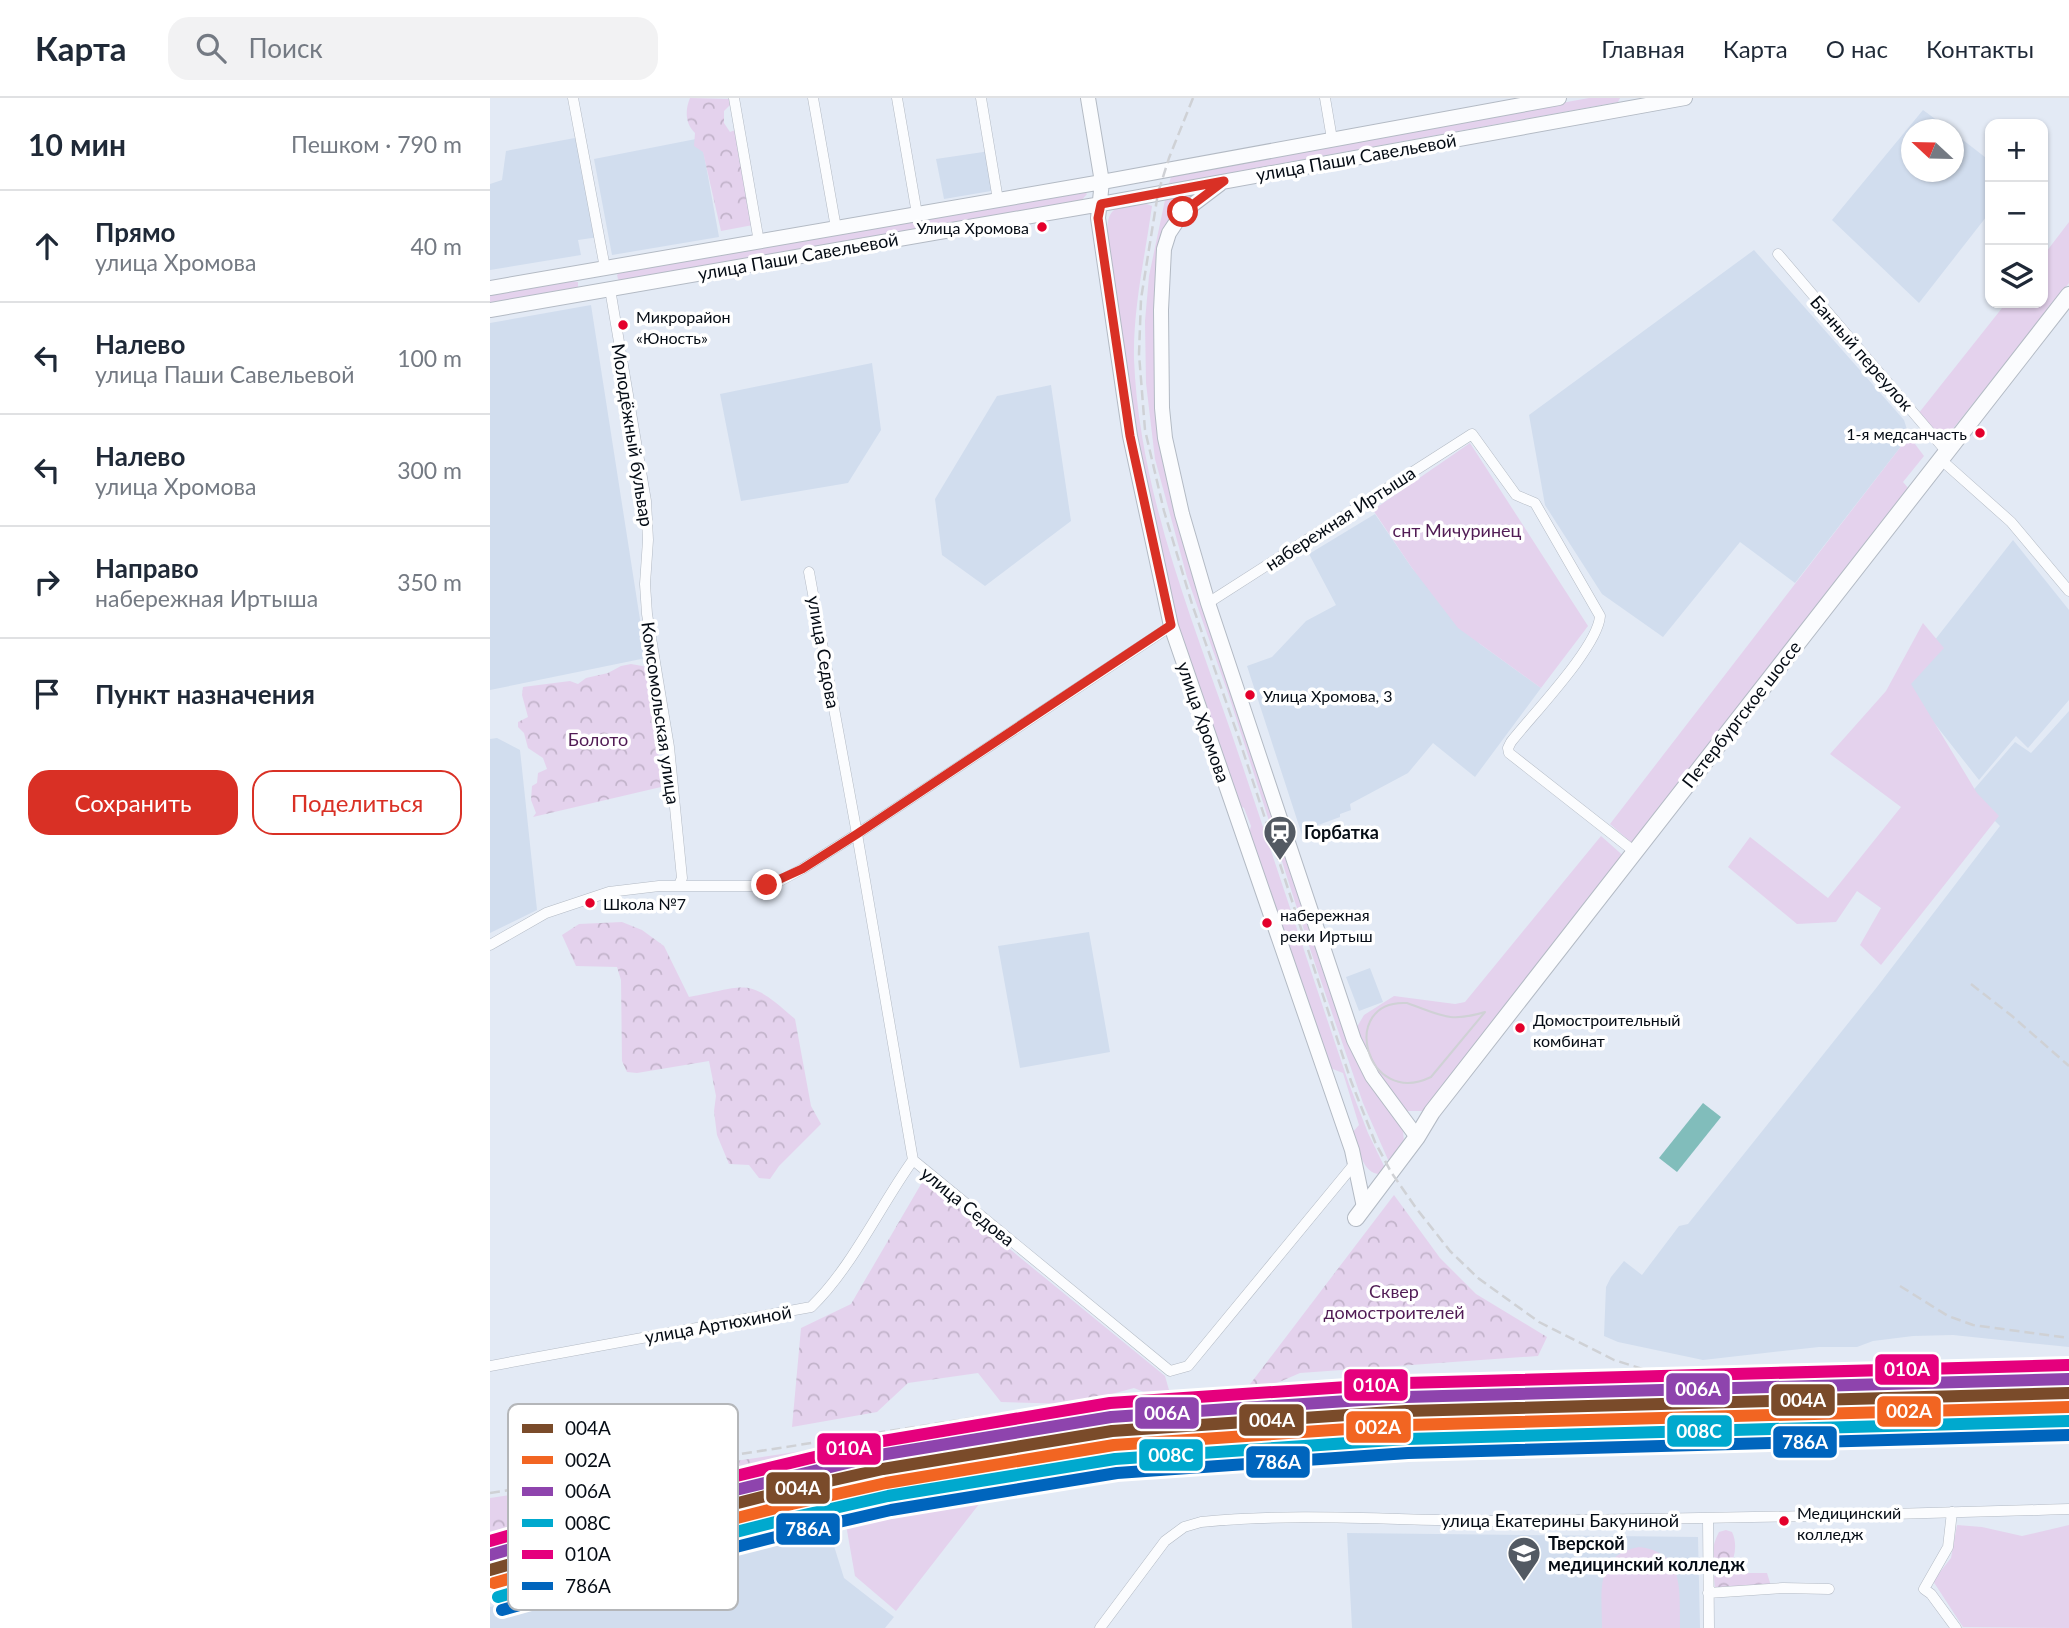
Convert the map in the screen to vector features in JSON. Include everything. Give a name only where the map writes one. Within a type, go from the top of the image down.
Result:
[{"type":"main road","name":"улица Хромова","points":[[1088,98],[1102,182],[1098,218],[1130,436],[1171,625],[1356,1162],[1360,1213]]},
{"type":"main road","name":"улица Паши Савельевой","points":[[490,288],[1102,182],[1559,98]]},
{"type":"main road","name":"улица Паши Савельевой","points":[[490,310],[1101,204],[1635,102],[1685,98]]},
{"type":"main road","points":[[1224,181],[1177,218],[1169,233],[1163,258],[1161,408],[1165,438],[1182,514],[1208,603],[1353,1040],[1369,1071],[1417,1137]]},
{"type":"main road","points":[[605,268],[610,289]]},
{"type":"main road","name":"Петербургское шоссе","points":[[1417,1137],[1439,1117],[1497,1036],[1946,458],[2069,295]]},
{"type":"main road","name":"Петербургское шоссе","points":[[1946,458],[2069,310]]},
{"type":"main road","name":"Петербургское шоссе","points":[[1360,1213],[1417,1137],[1432,1112],[1497,1036]]},
{"type":"main road","points":[[1396,1109],[1405,1116],[1415,1118],[1432,1112]]},
{"type":"street","points":[[573,98],[605,268]]},
{"type":"street","points":[[734,98],[759,242]]},
{"type":"street","points":[[813,98],[836,228]]},
{"type":"street","points":[[897,98],[917,214]]},
{"type":"street","points":[[981,98],[998,200]]},
{"type":"street","points":[[1325,98],[1332,139]]},
{"type":"street","name":"Банный переулок","points":[[1778,254],[1946,458],[2011,522],[2069,591]]},
{"type":"street","name":"Молодёжный бульвар","points":[[610,289],[646,500],[648,540]]},
{"type":"street","name":"набережная Иртыша","points":[[1208,603],[1472,434],[1516,495],[1535,503],[1600,616],[1594,635],[1582,654],[1511,742],[1509,753],[1638,854]]},
{"type":"street","name":"Комсомольская улица","points":[[648,540],[645,584],[669,747],[682,878],[679,885]]},
{"type":"street","name":"улица Седова","points":[[809,572],[913,1160],[1170,1371],[1188,1366],[1356,1162]]},
{"type":"street","points":[[490,945],[539,916],[580,900],[628,889],[679,885],[767,885],[802,869],[1171,625]]},
{"type":"street","name":"улица Артюхиной","points":[[490,1366],[811,1307],[823,1296],[913,1160]]},
{"type":"street","name":"улица Екатерины Бакуниной","points":[[1100,1628],[1168,1538],[1184,1527],[1201,1522],[1349,1518],[1473,1521],[1708,1519],[2069,1509]]},
{"type":"street","points":[[1952,1512],[1948,1548],[1924,1589],[1931,1594],[1956,1628]]},
{"type":"street","points":[[1708,1519],[1709,1628]]},
{"type":"street","points":[[1708,1593],[1783,1588],[1829,1589]]},
{"type":"shaded area","points":[[1923,110],[1935,119],[1916,119]]},
{"type":"shaded area","points":[[580,137],[599,237],[578,240],[581,255],[490,270],[490,184],[502,180],[506,151]]},
{"type":"shaded area","points":[[1901,137],[1901,182],[1964,182],[1964,141],[1985,157],[1985,218],[1919,303],[1832,220]]},
{"type":"shaded area","points":[[701,138],[719,237],[612,255],[594,159]]},
{"type":"shaded area","points":[[990,151],[997,190],[944,199],[936,159]]},
{"type":"shaded area","points":[[1754,250],[1904,420],[1909,436],[1795,583],[1740,542],[1663,637],[1602,594],[1545,505],[1529,415]]},
{"type":"shaded area","points":[[591,305],[646,658],[490,690],[490,323]]},
{"type":"shaded area","points":[[872,363],[881,430],[848,483],[741,501],[720,394]]},
{"type":"shaded area","points":[[1051,385],[1071,521],[985,586],[942,555],[935,499],[997,396]]},
{"type":"shaded area","points":[[1375,514],[1412,568],[1480,644],[1541,688],[1475,777],[1433,743],[1408,773],[1350,804],[1351,810],[1340,814],[1340,817],[1313,827],[1314,831],[1302,835],[1247,666],[1272,657],[1306,621],[1336,605],[1309,554]]},
{"type":"shaded area","points":[[2013,540],[2069,610],[2069,700],[2028,748],[2016,736],[1979,780],[1902,682]]},
{"type":"shaded area","points":[[2069,711],[2069,1347],[1953,1335],[1913,1336],[1873,1341],[1857,1347],[1819,1347],[1703,1360],[1618,1342],[1604,1336],[1606,1287],[1611,1277],[1624,1261],[1642,1275],[1679,1226],[1688,1224],[1877,987],[2000,826],[1969,795],[2015,742],[2031,753]]},
{"type":"shaded area","points":[[497,738],[520,750],[537,910],[490,933],[490,739]]},
{"type":"shaded area","points":[[1089,932],[1110,1052],[1020,1068],[998,946]]},
{"type":"shaded area","points":[[1370,968],[1383,1002],[1359,1011],[1346,977]]},
{"type":"shaded area","points":[[1703,1103],[1721,1117],[1677,1172],[1659,1158]]},
{"type":"shaded area","points":[[829,1530],[844,1578],[894,1617],[885,1628],[490,1628],[490,1607],[508,1603],[508,1610],[738,1610],[738,1551]]},
{"type":"shaded area","name":"Тверской медицинский колледж","points":[[1347,1533],[1698,1537],[1700,1628],[1352,1628]]},
{"type":"green space","points":[[690,98],[729,99],[730,105],[724,111],[724,123],[730,132],[735,130],[753,225],[721,231],[703,152],[694,146],[695,133],[688,121],[687,107]]},
{"type":"green space","points":[[1589,98],[1620,98],[1618,102],[1169,184],[1172,173]]},
{"type":"green space","points":[[1084,191],[1087,194],[1081,201],[620,281],[617,275],[620,272]]},
{"type":"green space","points":[[1195,193],[1170,218],[1163,230],[1157,420],[1363,1071],[1403,1131],[1404,1142],[1389,1162],[1363,1103],[1311,952],[1229,696],[1187,577],[1155,459],[1146,383],[1145,321],[1149,276],[1165,200]]},
{"type":"green space","points":[[1144,203],[1152,206],[1137,301],[1134,359],[1145,455],[1156,502],[1183,595],[1349,1084],[1385,1168],[1380,1174],[1369,1170],[1360,1154],[1353,1132],[1359,1125],[1343,1073],[1330,1068],[1249,833],[1251,826],[1244,808],[1238,805],[1175,624],[1144,485],[1107,235],[1112,212],[1121,207]]},
{"type":"green space","points":[[2069,222],[2069,283],[1944,440],[1918,414],[2002,308],[2048,308],[2048,249]]},
{"type":"green space","points":[[578,282],[578,289],[490,304],[490,294]]},
{"type":"green space","points":[[1909,436],[1924,456],[1903,482],[1909,489],[1634,845],[1610,824]]},
{"type":"green space","name":"снт Мичуринец","points":[[1470,443],[1588,626],[1541,688],[1458,628],[1412,568],[1373,510]]},
{"type":"green space","points":[[1923,623],[1944,648],[1911,684],[1977,793],[1999,816],[1881,965],[1860,945],[1881,908],[1857,891],[1836,922],[1797,924],[1728,867],[1750,837],[1828,898],[1901,807],[1830,754],[1886,691]]},
{"type":"green space","name":"Болото","points":[[631,664],[648,667],[653,677],[661,787],[533,817],[536,813],[531,800],[532,786],[537,783],[538,773],[547,769],[543,758],[528,748],[524,733],[518,727],[518,722],[528,717],[522,695],[523,687],[570,681],[578,684],[586,678]]},
{"type":"green space","points":[[1601,836],[1627,859],[1579,919],[1571,920],[1424,1111],[1406,1111],[1390,1094],[1359,1039],[1357,1027],[1364,1015],[1394,996],[1455,1004],[1465,1002]]},
{"type":"green space","points":[[622,922],[642,930],[664,946],[689,997],[736,988],[756,990],[795,1019],[811,1106],[821,1124],[779,1166],[770,1179],[759,1178],[749,1165],[729,1164],[717,1135],[714,1111],[716,1096],[709,1061],[637,1073],[627,1072],[622,1061],[621,980],[617,967],[576,966],[562,935],[579,924]]},
{"type":"green space","points":[[924,1179],[1165,1376],[1173,1404],[1134,1388],[1075,1404],[1001,1402],[978,1373],[908,1383],[877,1412],[792,1427],[801,1328],[851,1304]]},
{"type":"green space","name":"Сквер домостроителей","points":[[1394,1195],[1440,1258],[1476,1294],[1547,1337],[1538,1356],[1300,1373],[1238,1400]]},
{"type":"green space","points":[[841,1445],[846,1456],[738,1482],[738,1461]]},
{"type":"green space","points":[[981,1488],[983,1499],[896,1611],[855,1576],[845,1519]]},
{"type":"green space","points":[[508,1495],[508,1530],[490,1534],[490,1498]]},
{"type":"green space","points":[[1957,1525],[1982,1527],[2022,1536],[2069,1525],[2069,1628],[1963,1627],[1933,1581],[1951,1558]]},
{"type":"green space","points":[[1719,1532],[1732,1532],[1735,1540],[1733,1559],[1729,1567],[1716,1567],[1713,1558],[1714,1545]]},
{"type":"green space","points":[[1639,1547],[1654,1550],[1672,1565],[1679,1588],[1680,1628],[1602,1628],[1602,1589],[1608,1567],[1614,1558],[1624,1551]]},
{"type":"green space","points":[[1767,1573],[1771,1586],[1715,1589],[1714,1576]]},
{"type":"tram line","points":[[1407,1003],[1453,1017],[1485,1012],[1431,1077],[1408,1083],[1390,1078],[1376,1067],[1368,1050],[1367,1033],[1372,1017],[1386,1006],[1407,1003]]},
{"type":"railway","points":[[1193,98],[1158,193],[1141,299],[1139,354],[1145,430],[1164,511],[1192,604],[1351,1081],[1375,1142],[1391,1172],[1450,1251],[1478,1278],[1539,1322],[1614,1360],[1668,1377],[1707,1385],[1761,1390],[2069,1381]]},
{"type":"railway","points":[[1971,984],[2069,1066]]},
{"type":"railway","points":[[1900,1286],[1948,1316],[1973,1325],[2069,1338]]},
{"type":"railway","points":[[738,1454],[998,1414],[1083,1411],[1181,1413],[1330,1402],[1614,1393],[1689,1397],[1733,1396]]},
{"type":"railway","points":[[490,1493],[508,1490]]},
{"type":"transit line","name":"010А","points":[[738,1476],[877,1442],[1110,1403],[1405,1383],[2068,1365]]},
{"type":"transit line","name":"006А","points":[[738,1489],[880,1455],[1111,1417],[1406,1397],[2069,1379]]},
{"type":"transit line","name":"004А","points":[[738,1503],[883,1469],[1112,1431],[1406,1411],[2069,1393]]},
{"type":"transit line","name":"002А","points":[[738,1518],[886,1483],[1114,1445],[1407,1425],[2069,1407]]},
{"type":"transit line","name":"008С","points":[[738,1532],[888,1496],[1115,1459],[1407,1439],[2069,1421]]},
{"type":"transit line","name":"786А","points":[[738,1547],[891,1510],[1117,1473],[1408,1453],[2069,1435]]},
{"type":"transit line","name":"010А","points":[[490,1541],[508,1536]]},
{"type":"transit line","name":"006А","points":[[490,1555],[508,1550]]},
{"type":"transit line","name":"004А","points":[[490,1570],[508,1565]]},
{"type":"transit line","name":"002А","points":[[494,1583],[508,1579]]},
{"type":"transit line","name":"008С","points":[[498,1597],[508,1594]]},
{"type":"transit line","name":"786А","points":[[502,1610],[508,1608]]},
{"type":"place","name":"Улица Хромова","points":[[1042,227]]},
{"type":"place","name":"Микрорайон «Юность»","points":[[623,325]]},
{"type":"place","name":"1-я медсанчасть","points":[[1980,433]]},
{"type":"place","name":"Улица Хромова, 3","points":[[1250,695]]},
{"type":"place","name":"Горбатка","points":[[1280,862]]},
{"type":"place","name":"Школа №7","points":[[590,903]]},
{"type":"place","name":"набережная реки Иртыш","points":[[1267,923]]},
{"type":"place","name":"Домостроительный комбинат","points":[[1520,1028]]},
{"type":"place","name":"Медицинский колледж","points":[[1784,1521]]},
{"type":"place","name":"Тверской медицинский колледж","points":[[1524,1583]]},
{"type":"route","points":[[767,885],[802,869],[857,834],[1171,625],[1130,436],[1098,218],[1101,204],[1224,181],[1183,212]]}]
